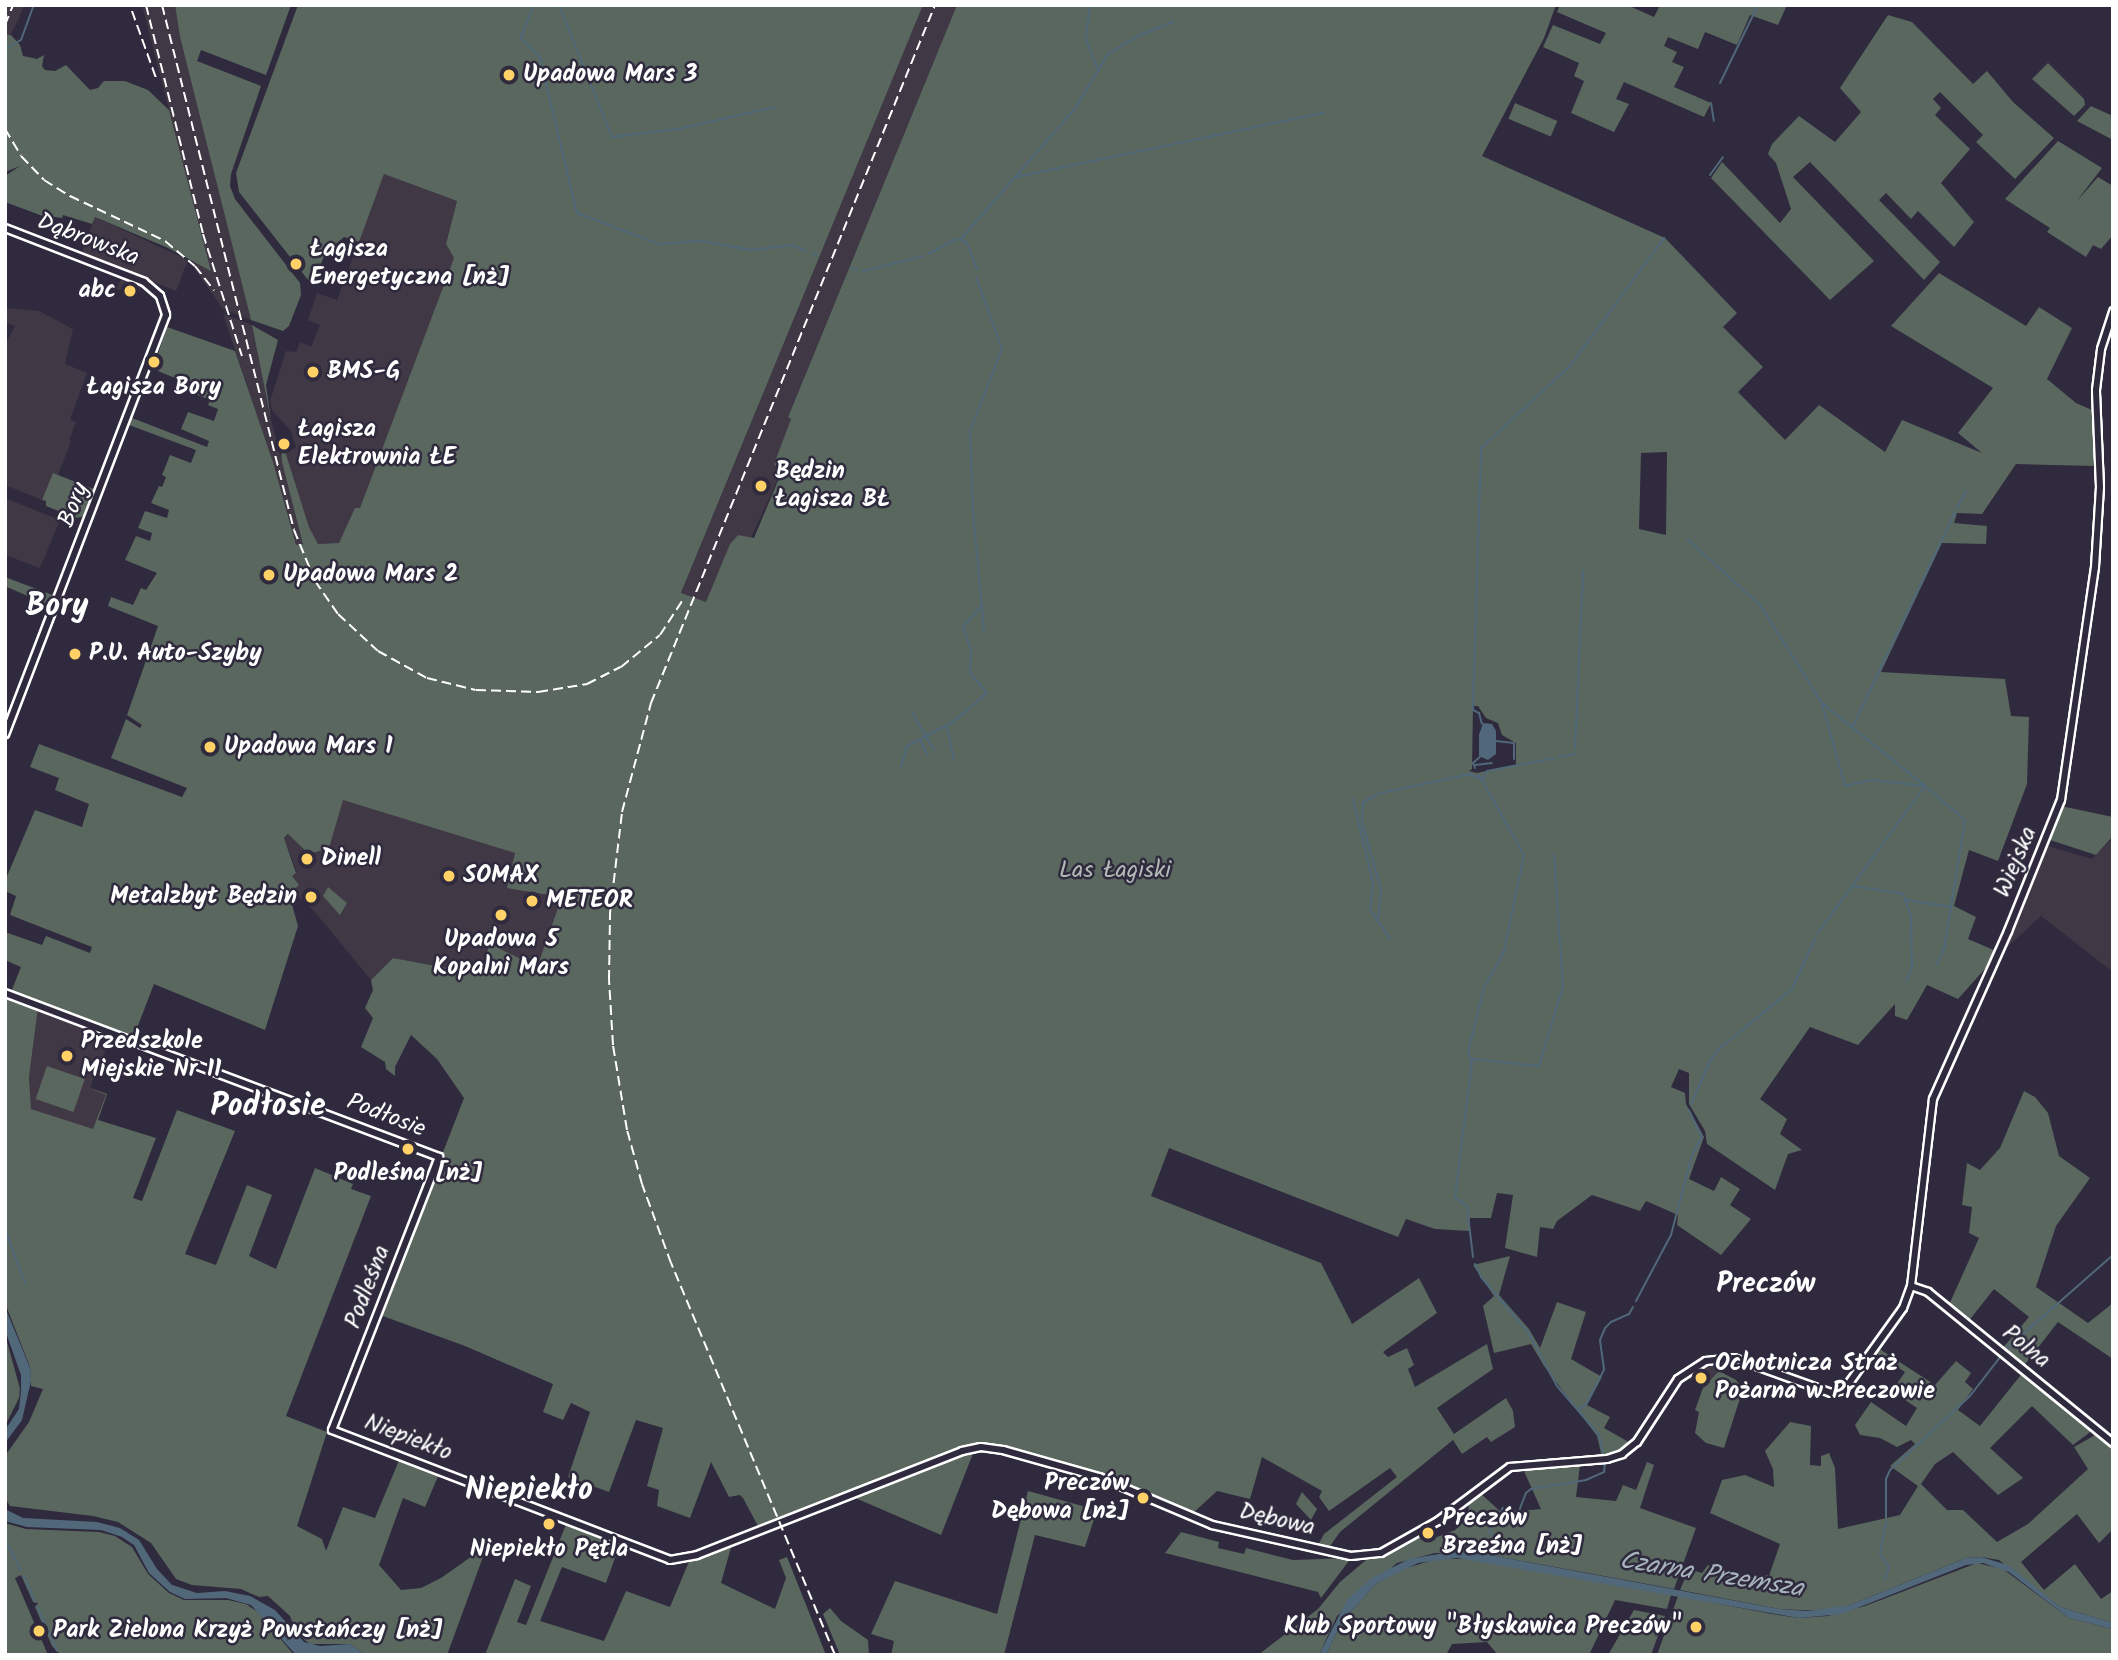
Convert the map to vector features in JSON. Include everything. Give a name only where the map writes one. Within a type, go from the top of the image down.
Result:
[{"type":"street","name":"Dąbrowska","points":[[5,228],[144,282],[156,290]]},
{"type":"street","name":"Bory","points":[[5,734],[164,326],[165,306],[156,290]]},
{"type":"street","name":"Wiejska","points":[[1720,1357],[1741,1359],[1823,1390],[1839,1392],[1849,1386],[1906,1302],[1911,1286],[1933,1099],[2005,940],[2062,800],[2095,567],[2100,487],[2096,390],[2101,349],[2113,311]]},
{"type":"street","name":"Podłosie","points":[[5,993],[439,1157]]},
{"type":"street","name":"Podleśna","points":[[332,1430],[439,1157]]},
{"type":"street","name":"Polna","points":[[1911,1286],[1928,1292],[2113,1443]]},
{"type":"street","name":"Dębowa","points":[[745,1536],[961,1451],[986,1447],[1098,1477],[1212,1525],[1366,1557],[1386,1551],[1420,1532],[1510,1467],[1607,1459],[1622,1454],[1637,1442],[1678,1379],[1698,1364],[1720,1357]]},
{"type":"street","name":"Niepiekło","points":[[332,1430],[666,1559],[691,1557],[745,1536]]},
{"type":"shaded area","points":[[5,5],[25,5],[11,34],[5,34]]},
{"type":"shaded area","points":[[142,5],[175,5],[180,37],[251,320],[223,309],[192,265],[195,262],[211,271]]},
{"type":"shaded area","points":[[923,5],[957,5],[788,416],[791,419],[774,464],[782,470],[751,538],[738,535],[730,544],[707,602],[681,594]]},
{"type":"shaded area","points":[[384,174],[457,201],[446,244],[454,258],[360,509],[339,543],[318,544],[309,527],[285,451],[296,448],[291,431],[272,410],[270,401],[286,351],[296,352],[300,342],[311,347],[320,325],[308,320],[317,293],[337,300]]},
{"type":"shaded area","points":[[95,217],[188,260],[176,291],[82,253]]},
{"type":"shaded area","points":[[122,276],[143,284],[138,297],[117,289]]},
{"type":"shaded area","points":[[5,308],[39,311],[73,329],[65,364],[87,373],[70,419],[76,422],[69,440],[71,441],[58,475],[53,474],[42,500],[5,485],[5,345],[15,326],[5,322]]},
{"type":"shaded area","points":[[223,314],[252,325],[271,420],[304,544],[296,545],[273,462]]},
{"type":"shaded area","points":[[5,498],[60,520],[40,568],[5,555]]},
{"type":"shaded area","points":[[343,800],[516,853],[563,897],[537,967],[479,974],[393,958],[371,980],[315,912],[292,892],[298,885],[292,876],[297,872],[284,838],[291,834],[309,854]]},
{"type":"shaded area","points":[[2113,838],[2113,972],[2041,916],[2004,950],[2048,846],[2092,859]]},
{"type":"shaded area","name":"Przedszkole Miejskie Nr 11","points":[[38,1008],[112,1035],[90,1087],[107,1095],[94,1130],[31,1109],[29,1077]]},
{"type":"shaded area","points":[[1708,1362],[1719,1371],[1703,1388],[1686,1376]]},
{"type":"green space","points":[[175,5],[291,5],[266,75],[201,50],[197,61],[261,86],[231,174],[230,186],[235,199],[300,283],[301,295],[289,326],[283,331],[251,320],[180,37]]},
{"type":"green space","name":"Las Łagiski","points":[[298,5],[923,5],[681,593],[706,602],[730,544],[738,535],[754,538],[782,471],[774,464],[791,419],[788,417],[957,5],[1556,5],[1544,38],[1482,156],[1665,238],[1737,313],[1723,327],[1763,367],[1738,392],[1785,440],[1819,405],[1885,452],[1902,420],[1982,453],[1958,433],[1993,388],[1891,326],[1939,273],[2026,326],[2039,307],[2072,328],[2047,379],[2076,403],[2092,410],[2096,466],[2016,464],[1982,514],[1957,513],[1954,523],[1987,526],[1986,544],[1942,543],[1881,672],[2005,679],[2011,716],[2029,717],[2027,784],[1998,861],[1969,850],[1954,906],[1976,917],[1968,939],[1996,951],[1992,961],[1958,999],[1927,985],[1907,1020],[1895,1016],[1895,1004],[1858,1045],[1810,1027],[1760,1099],[1787,1119],[1780,1134],[1802,1150],[1788,1154],[1775,1190],[1707,1144],[1705,1131],[1689,1104],[1689,1073],[1679,1069],[1671,1087],[1685,1093],[1686,1104],[1704,1137],[1689,1179],[1714,1191],[1721,1177],[1740,1189],[1730,1205],[1751,1219],[1721,1255],[1677,1225],[1678,1215],[1646,1201],[1640,1211],[1592,1195],[1557,1221],[1553,1229],[1540,1227],[1537,1257],[1505,1248],[1513,1195],[1497,1193],[1491,1218],[1470,1218],[1469,1231],[1435,1229],[1406,1219],[1398,1237],[1169,1148],[1151,1196],[1321,1263],[1352,1324],[1419,1278],[1437,1313],[1383,1352],[1388,1357],[1407,1348],[1414,1365],[1408,1369],[1415,1387],[1487,1344],[1493,1369],[1437,1408],[1454,1434],[1506,1398],[1513,1411],[1515,1427],[1491,1442],[1487,1437],[1462,1454],[1453,1440],[1340,1532],[1328,1549],[1317,1547],[1324,1534],[1397,1477],[1390,1468],[1329,1511],[1319,1497],[1322,1491],[1262,1457],[1250,1499],[1217,1491],[1192,1514],[1119,1479],[1001,1445],[977,1444],[759,1528],[743,1498],[740,1495],[729,1497],[711,1462],[690,1518],[657,1506],[659,1490],[647,1486],[663,1428],[636,1420],[609,1492],[568,1477],[590,1412],[571,1403],[563,1420],[543,1412],[553,1384],[465,1346],[380,1315],[464,1098],[437,1059],[411,1035],[395,1067],[395,1076],[386,1069],[385,1062],[361,1047],[373,1018],[365,1008],[373,990],[371,980],[393,958],[479,974],[490,944],[537,967],[562,897],[507,888],[515,853],[343,800],[329,848],[309,854],[288,834],[284,838],[296,873],[292,876],[299,885],[289,894],[298,926],[265,1030],[154,984],[134,1036],[11,992],[21,967],[5,960],[5,932],[42,945],[46,936],[90,953],[92,947],[10,915],[16,896],[5,891],[5,881],[35,810],[82,827],[89,804],[55,790],[59,778],[30,767],[39,744],[182,797],[187,788],[111,758],[126,719],[140,728],[142,725],[127,715],[158,626],[108,606],[111,597],[133,605],[141,588],[146,590],[157,573],[125,560],[136,536],[150,541],[152,533],[138,528],[145,511],[167,518],[169,510],[151,503],[166,477],[162,475],[170,455],[191,463],[196,450],[129,425],[132,418],[207,447],[209,441],[181,429],[188,412],[214,421],[218,409],[208,405],[210,400],[178,387],[180,380],[153,369],[167,327],[235,351],[273,462],[296,545],[303,544],[282,462],[281,452],[285,451],[309,527],[318,544],[339,543],[355,508],[360,508],[454,258],[446,244],[457,201],[384,174],[359,242],[344,237],[331,248],[328,247],[312,285],[239,192],[236,173]],"holes":[[[1667,452],[1666,534],[1666,535],[1639,529],[1641,453]],[[1473,706],[1478,706],[1486,718],[1498,723],[1502,735],[1516,743],[1516,765],[1477,773],[1469,771],[1472,769]]]},
{"type":"green space","points":[[1560,5],[1627,5],[1654,17],[1660,5],[1787,5],[1778,25],[1750,15],[1737,45],[1705,32],[1698,49],[1668,37],[1664,46],[1677,52],[1672,62],[1684,67],[1674,87],[1711,103],[1704,117],[1624,82],[1616,99],[1629,104],[1614,132],[1571,113],[1584,81],[1574,76],[1579,63],[1543,47],[1553,25],[1600,44],[1606,33],[1557,12]]},
{"type":"green space","points":[[1888,15],[1912,22],[1973,84],[1987,71],[2013,102],[2054,138],[2015,179],[1976,142],[1983,135],[1940,92],[1933,99],[1941,108],[1935,115],[1970,149],[1941,183],[1974,222],[1954,247],[1918,211],[1911,219],[1886,193],[1879,200],[1940,262],[1924,280],[1810,162],[1793,177],[1874,261],[1830,300],[1711,178],[1722,162],[1780,223],[1791,209],[1776,163],[1768,154],[1772,144],[1799,116],[1835,142],[1861,112],[1840,88]]},
{"type":"green space","points":[[5,34],[11,35],[20,45],[23,56],[37,59],[44,55],[42,66],[45,70],[55,71],[66,65],[90,90],[98,88],[104,81],[125,81],[148,90],[169,110],[211,271],[168,248],[95,217],[92,224],[63,215],[62,218],[48,218],[5,202],[5,176],[20,166],[5,172]]},
{"type":"green space","points":[[2048,63],[2084,99],[2085,105],[2074,116],[2032,79]]},
{"type":"green space","points":[[1515,103],[1557,121],[1551,137],[1508,119]]},
{"type":"green space","points":[[2091,106],[2113,116],[2113,140],[2077,121]]},
{"type":"green space","points":[[2058,141],[2102,168],[2076,202],[2098,177],[2113,186],[2113,235],[2101,249],[2093,245],[2086,257],[2047,232],[2050,228],[2005,199]]},
{"type":"green space","points":[[252,325],[278,340],[266,385],[271,420]]},
{"type":"green space","points":[[53,473],[96,490],[85,516],[76,518],[46,506],[46,501],[42,500]]},
{"type":"green space","points":[[5,577],[55,596],[51,606],[7,587],[5,591]]},
{"type":"green space","points":[[2061,806],[2113,817],[2113,836],[2096,855],[2050,840]]},
{"type":"green space","points":[[328,887],[347,903],[340,915],[323,896]]},
{"type":"green space","points":[[5,996],[38,1008],[29,1077],[31,1109],[93,1129],[106,1095],[90,1088],[107,1094],[98,1120],[156,1138],[133,1198],[142,1201],[177,1110],[235,1131],[185,1254],[216,1265],[247,1185],[272,1195],[249,1256],[276,1269],[315,1168],[353,1184],[351,1189],[371,1196],[286,1416],[327,1432],[297,1526],[322,1539],[326,1551],[343,1507],[375,1518],[400,1458],[439,1474],[425,1507],[403,1498],[379,1565],[401,1590],[421,1588],[441,1578],[475,1554],[483,1557],[447,1655],[365,1655],[350,1644],[310,1644],[297,1634],[290,1616],[268,1596],[259,1597],[241,1589],[192,1585],[176,1579],[151,1543],[118,1522],[93,1516],[10,1506],[5,1498],[5,1456],[29,1422],[43,1389],[31,1386],[30,1367],[5,1303]]},
{"type":"green space","points":[[47,1066],[85,1079],[73,1112],[36,1099]]},
{"type":"green space","points":[[2024,1091],[2035,1097],[2048,1113],[2059,1156],[2090,1178],[2056,1226],[2036,1287],[2088,1323],[2113,1303],[2113,1359],[2058,1322],[2022,1368],[2001,1350],[2029,1317],[1994,1289],[1967,1323],[1948,1307],[1979,1238],[1969,1233],[1972,1207],[1962,1205],[1967,1163],[1980,1170],[2000,1148]]},
{"type":"green space","points":[[1510,1256],[1499,1295],[1529,1329],[1540,1348],[1557,1302],[1586,1312],[1571,1359],[1602,1377],[1587,1405],[1610,1417],[1604,1428],[1632,1444],[1624,1450],[1602,1457],[1597,1436],[1544,1366],[1531,1344],[1494,1353],[1483,1306],[1494,1296],[1473,1265]]},
{"type":"green space","points":[[5,1334],[20,1389],[19,1398],[5,1426]]},
{"type":"green space","points":[[1878,1348],[1935,1385],[1956,1361],[1971,1373],[1965,1382],[1973,1389],[1958,1410],[1980,1426],[2024,1371],[2093,1430],[2073,1445],[2032,1406],[1990,1448],[2023,1478],[1998,1495],[1953,1452],[1935,1464],[1921,1484],[1947,1510],[1963,1510],[1997,1542],[2028,1524],[2088,1469],[2074,1447],[2097,1434],[2113,1448],[2113,1529],[2099,1543],[2077,1514],[2021,1562],[2044,1590],[2075,1564],[2101,1599],[2113,1591],[2113,1623],[2060,1607],[1999,1560],[1981,1557],[1966,1558],[1850,1605],[1824,1611],[1779,1609],[1680,1590],[1689,1569],[1702,1573],[1708,1565],[1759,1586],[1766,1575],[1769,1576],[1780,1544],[1710,1513],[1722,1480],[1745,1475],[1774,1487],[1773,1469],[1765,1451],[1790,1422],[1811,1426],[1810,1465],[1821,1466],[1821,1456],[1829,1453],[1835,1468],[1838,1529],[1900,1515],[1918,1486],[1890,1466],[1915,1444],[1911,1440],[1897,1447],[1880,1438],[1860,1435],[1855,1425],[1871,1402],[1906,1426],[1917,1408],[1892,1391],[1905,1372],[1876,1353]]},
{"type":"green space","points":[[1719,1371],[1736,1380],[1743,1389],[1724,1448],[1706,1443],[1695,1433],[1699,1412],[1695,1410],[1703,1388]]},
{"type":"green space","points":[[968,1451],[974,1451],[941,1535],[853,1497]]},
{"type":"green space","points":[[1647,1462],[1654,1465],[1640,1508],[1696,1528],[1674,1589],[1484,1554],[1435,1553],[1397,1563],[1337,1616],[1319,1655],[1258,1655],[1318,1609],[1340,1582],[1366,1560],[1391,1552],[1430,1529],[1437,1537],[1455,1530],[1468,1518],[1469,1501],[1480,1493],[1502,1513],[1541,1509],[1523,1469],[1580,1465],[1576,1497],[1616,1501],[1623,1485],[1636,1490]]},
{"type":"green space","points":[[1028,1491],[1097,1510],[1085,1547],[1035,1535],[1004,1655],[891,1655],[894,1641],[871,1634],[895,1581],[997,1614]]},
{"type":"green space","points":[[1302,1492],[1317,1509],[1311,1520],[1296,1504]]},
{"type":"green space","points":[[567,1522],[620,1544],[606,1583],[562,1567],[540,1621],[604,1641],[626,1591],[670,1607],[690,1559],[732,1544],[721,1583],[775,1609],[786,1578],[779,1560],[787,1557],[826,1655],[485,1655],[515,1579],[531,1586],[517,1622],[526,1625]]},
{"type":"green space","points":[[5,1523],[26,1529],[99,1532],[115,1536],[132,1547],[148,1574],[169,1593],[184,1600],[228,1600],[246,1604],[258,1612],[294,1655],[61,1655],[52,1646],[35,1607],[38,1603],[33,1602],[21,1575],[15,1578],[48,1655],[5,1655]]},
{"type":"green space","points":[[1181,1532],[1219,1542],[1218,1548],[1244,1554],[1246,1548],[1293,1560],[1351,1558],[1321,1598],[1318,1592],[1165,1553]]},
{"type":"green space","points":[[1437,1559],[1470,1559],[1671,1595],[1667,1609],[1615,1600],[1590,1653],[1593,1655],[1498,1655],[1487,1642],[1452,1644],[1446,1655],[1326,1655],[1342,1621],[1377,1583],[1406,1568]]},
{"type":"green space","points":[[1977,1563],[2003,1569],[2069,1618],[2113,1629],[2113,1655],[1657,1655],[1678,1596],[1799,1618],[1828,1616],[1865,1606]]},
{"type":"green space","points":[[830,1608],[841,1621],[868,1640],[869,1655],[840,1655],[823,1614]]},
{"type":"green space","points":[[1634,1610],[1665,1616],[1651,1655],[1608,1655]]},
{"type":"water","points":[[1483,723],[1492,724],[1496,731],[1496,754],[1488,760],[1479,756],[1479,735]]},
{"type":"water","points":[[5,1307],[30,1368],[31,1381],[22,1420],[5,1443],[5,1430],[19,1409],[21,1375],[5,1330]]},
{"type":"water","points":[[5,1509],[23,1518],[97,1522],[120,1528],[139,1540],[157,1569],[172,1585],[197,1593],[225,1591],[250,1596],[275,1610],[304,1642],[320,1646],[350,1644],[365,1655],[296,1655],[251,1605],[226,1598],[185,1599],[170,1592],[149,1573],[134,1545],[122,1537],[101,1530],[27,1527],[5,1521]]},
{"type":"water","points":[[1451,1552],[1484,1554],[1779,1609],[1808,1611],[1850,1605],[1966,1558],[1981,1557],[2008,1565],[2060,1607],[2113,1623],[2113,1629],[2069,1618],[2009,1572],[1983,1563],[1966,1565],[1842,1614],[1799,1618],[1457,1558],[1418,1563],[1377,1583],[1342,1621],[1326,1655],[1319,1655],[1347,1600],[1370,1579],[1409,1559]]},
{"type":"waterway","points":[[7,48],[21,40],[34,5]]},
{"type":"waterway","points":[[534,5],[521,38],[540,58],[577,213],[659,244],[702,241],[751,250],[792,245],[806,251]]},
{"type":"waterway","points":[[559,5],[612,137],[678,129],[775,107]]},
{"type":"waterway","points":[[1090,5],[1086,39],[1097,67]]},
{"type":"waterway","points":[[1720,83],[1758,5]]},
{"type":"waterway","points":[[960,240],[1074,110],[1108,54],[1138,36],[1173,22]]},
{"type":"waterway","points":[[1711,103],[1714,121]]},
{"type":"waterway","points":[[1016,177],[1323,113]]},
{"type":"waterway","points":[[1710,175],[1723,157]]},
{"type":"waterway","points":[[1481,448],[1570,366],[1664,238]]},
{"type":"waterway","points":[[928,254],[956,239],[962,240],[967,243],[977,269]]},
{"type":"waterway","points":[[812,253],[817,255]]},
{"type":"waterway","points":[[863,271],[923,256]]},
{"type":"waterway","points":[[851,268],[858,270]]},
{"type":"waterway","points":[[976,277],[1002,349],[970,431],[973,512],[984,631]]},
{"type":"waterway","points":[[1481,450],[1473,710],[1479,713],[1482,724]]},
{"type":"waterway","points":[[1957,508],[1966,490]]},
{"type":"waterway","points":[[1853,726],[1955,512]]},
{"type":"waterway","points":[[1687,539],[1760,605],[1822,703],[1925,786],[1817,934]]},
{"type":"waterway","points":[[1575,749],[1583,570]]},
{"type":"waterway","points":[[901,767],[907,746],[953,722],[987,693],[970,673],[971,651],[963,626],[981,607]]},
{"type":"waterway","points":[[1822,704],[1845,786],[1872,780],[1925,786],[1965,820],[1944,949],[1937,964]]},
{"type":"waterway","points":[[912,712],[934,750]]},
{"type":"waterway","points":[[947,727],[954,760]]},
{"type":"waterway","points":[[920,740],[927,754]]},
{"type":"waterway","points":[[1496,741],[1514,743],[1514,759]]},
{"type":"waterway","points":[[1559,757],[1575,754]]},
{"type":"waterway","points":[[1475,768],[1473,763],[1480,757]]},
{"type":"waterway","points":[[1378,919],[1381,889],[1362,823],[1363,802],[1381,793],[1470,774],[1482,780],[1487,771],[1555,758]]},
{"type":"waterway","points":[[1475,765],[1492,763]]},
{"type":"waterway","points":[[1473,1257],[1467,1206],[1455,1197],[1472,1063],[1468,1052],[1484,988],[1504,951],[1524,855],[1479,775]]},
{"type":"waterway","points":[[1353,799],[1373,882],[1370,910],[1390,939]]},
{"type":"waterway","points":[[1472,1059],[1539,1066],[1563,986],[1554,854]]},
{"type":"waterway","points":[[1853,886],[1903,894],[1911,916],[1912,968],[1906,982]]},
{"type":"waterway","points":[[1905,900],[1951,907]]},
{"type":"waterway","points":[[1691,1104],[1710,1061],[1719,1049],[1792,989],[1815,939]]},
{"type":"waterway","points":[[1636,1301],[1671,1235],[1692,1155],[1702,1137],[1689,1110]]},
{"type":"waterway","points":[[5,1229],[25,1283]]},
{"type":"waterway","points":[[2006,1349],[2113,1255]]},
{"type":"waterway","points":[[1475,1264],[1481,1277],[1528,1332],[1557,1386],[1599,1435],[1604,1456]]},
{"type":"waterway","points":[[1578,1410],[1587,1403],[1604,1369],[1600,1340],[1605,1328],[1611,1322],[1629,1314],[1633,1307]]},
{"type":"waterway","points":[[1886,1518],[1886,1479],[1890,1470],[1970,1396],[2001,1356]]},
{"type":"waterway","points":[[1498,1544],[1497,1538],[1489,1532],[1503,1508],[1510,1512],[1519,1511],[1526,1493],[1531,1489],[1586,1480],[1604,1472],[1605,1463]]},
{"type":"waterway","points":[[1885,1579],[1889,1567],[1880,1554],[1886,1523]]},
{"type":"waterway","points":[[5,1540],[21,1570]]},
{"type":"waterway","points":[[1495,1559],[1498,1549]]},
{"type":"waterway","points":[[24,1576],[35,1602]]},
{"type":"waterway","points":[[37,1606],[57,1651]]},
{"type":"railway","points":[[5,25],[13,5]]},
{"type":"railway","points":[[146,5],[203,234],[242,356]]},
{"type":"railway","points":[[162,5],[294,530],[315,581],[338,614],[378,651],[427,678],[476,690],[538,692],[587,684],[621,667],[660,635],[684,598]]},
{"type":"railway","points":[[835,1655],[671,1263],[642,1184],[627,1130],[613,1045],[609,980],[610,913],[622,812],[651,703],[935,5]]},
{"type":"railway","points":[[132,11],[157,81]]},
{"type":"railway","points":[[5,129],[21,156],[44,180],[70,196],[165,241],[195,266],[214,290]]},
{"type":"place","name":"Upadowa Mars 3","points":[[509,75]]},
{"type":"place","name":"Łagisza Energetyczna [nż]","points":[[296,264]]},
{"type":"place","name":"abc","points":[[130,291]]},
{"type":"place","name":"Łagisza Bory","points":[[154,362]]},
{"type":"place","name":"BMS-G","points":[[313,372]]},
{"type":"place","name":"Łagisza Elektrownia ŁE","points":[[284,444]]},
{"type":"place","name":"Będzin Łagisza BŁ","points":[[761,486]]},
{"type":"place","name":"Upadowa Mars 2","points":[[269,575]]},
{"type":"place","name":"P.U. Auto-Szyby","points":[[75,654]]},
{"type":"place","name":"Upadowa Mars 1","points":[[210,747]]},
{"type":"place","name":"Dinell","points":[[307,859]]},
{"type":"place","name":"SOMAX","points":[[449,876]]},
{"type":"place","name":"Metalzbyt Będzin","points":[[311,897]]},
{"type":"place","name":"METEOR","points":[[532,901]]},
{"type":"place","name":"Upadowa 5 Kopalni Mars","points":[[501,915]]},
{"type":"place","name":"Przedszkole Miejskie Nr 11","points":[[67,1056]]},
{"type":"place","name":"Podleśna [nż]","points":[[408,1149]]},
{"type":"place","name":"Ochotnicza Straż Pożarna w Preczowie","points":[[1701,1378]]},
{"type":"place","name":"Preczów Dębowa [nż]","points":[[1143,1498]]},
{"type":"place","name":"Niepiekło Pętla","points":[[549,1524]]},
{"type":"place","name":"Preczów Brzeźna [nż]","points":[[1428,1533]]},
{"type":"place","name":"Klub Sportowy \"Błyskawica Preczów\"","points":[[1696,1627]]},
{"type":"place","name":"Park Zielona Krzyż Powstańczy [nż]","points":[[39,1631]]},
{"type":"district","name":"Bory","points":[[57,607]]},
{"type":"district","name":"Podłosie","points":[[268,1107]]},
{"type":"district","name":"Preczów","points":[[1766,1285]]},
{"type":"district","name":"Niepiekło","points":[[529,1491]]},
{"type":"water label","name":"Czarna Przemsza","points":[[1711,1576]]}]
